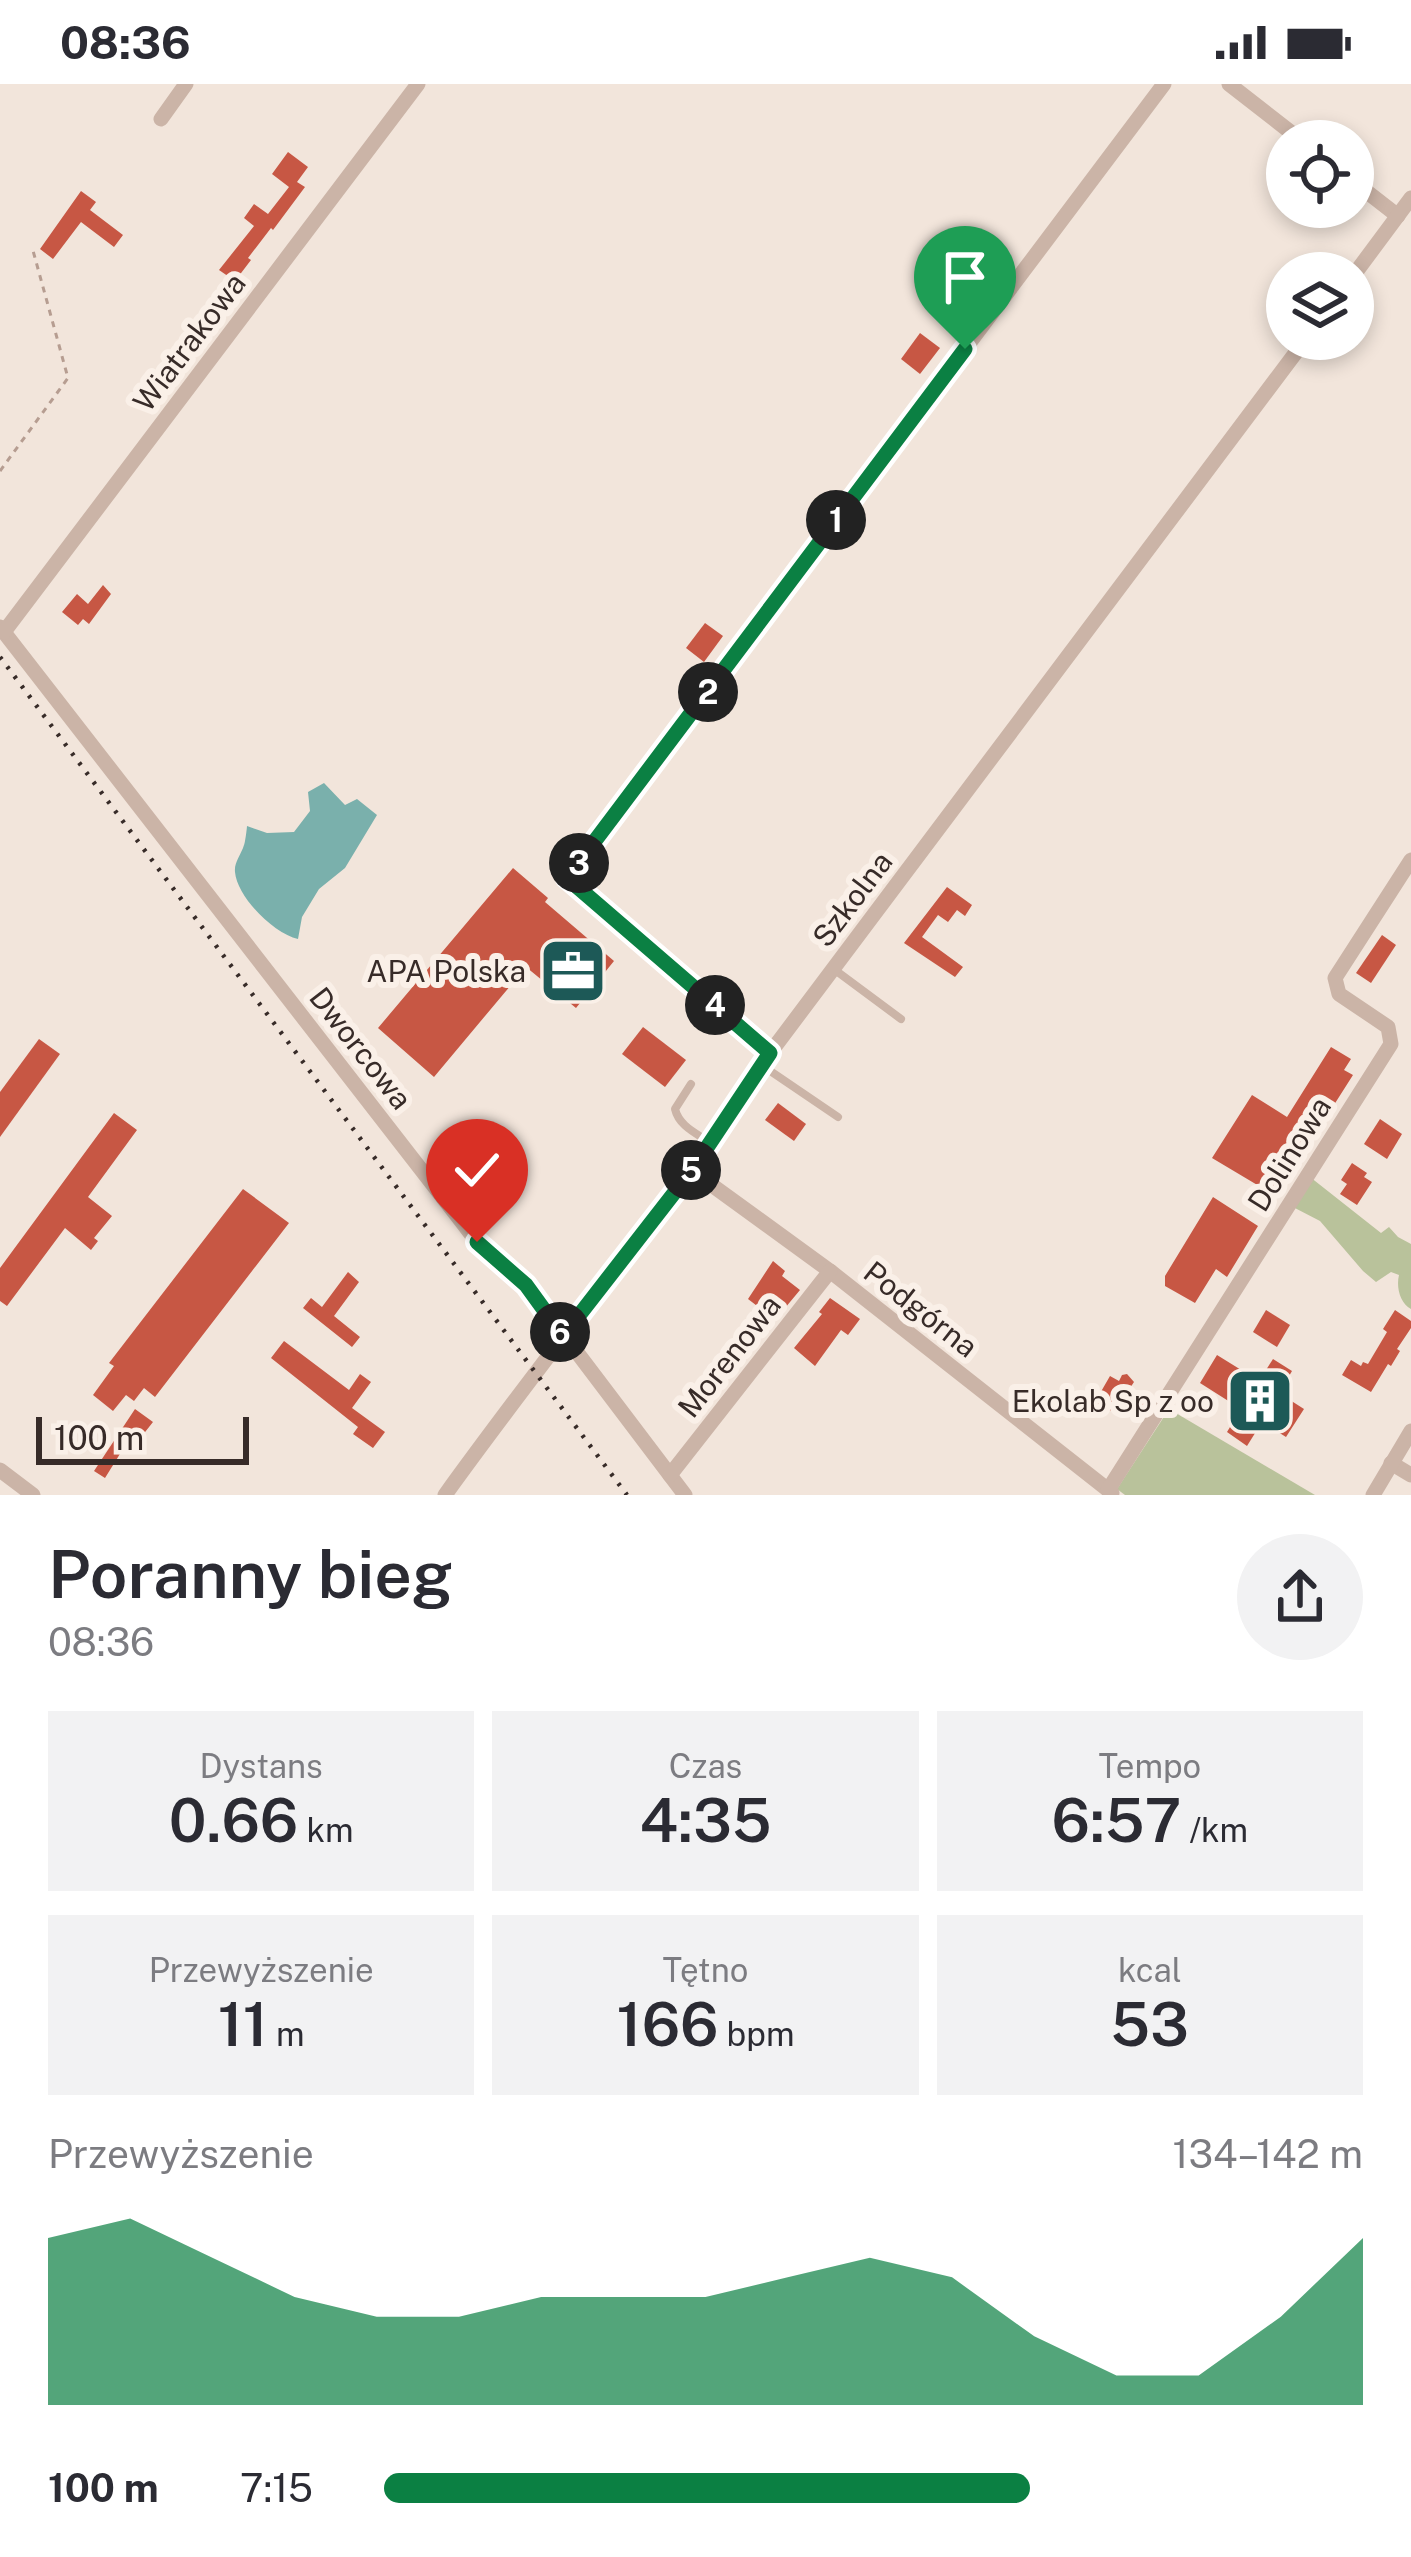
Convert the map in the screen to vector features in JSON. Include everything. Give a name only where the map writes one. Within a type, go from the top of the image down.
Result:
[{"type":"street","points":[[161,119],[186,84]]},
{"type":"street","name":"Wiatrakowa","points":[[2,629],[418,84]]},
{"type":"street","points":[[766,1059],[567,878],[1164,84]]},
{"type":"street","points":[[1228,84],[1274,120]]},
{"type":"street","points":[[1374,197],[1398,216]]},
{"type":"street","points":[[1371,252],[1411,198]]},
{"type":"street","name":"Szkolna","points":[[445,1495],[528,1379],[692,1170],[766,1059],[1290,360]]},
{"type":"street","name":"Dworcowa","points":[[2,629],[460,1221],[526,1285],[686,1495]]},
{"type":"street","name":"Dolinowa","points":[[1111,1492],[1391,1044],[1388,1028],[1339,994],[1335,978],[1411,860]]},
{"type":"street","name":"Podgórna","points":[[692,1170],[830,1271],[1111,1492]]},
{"type":"street","name":"Morenowa","points":[[670,1475],[830,1271]]},
{"type":"street","points":[[1373,1495],[1411,1431]]},
{"type":"street","points":[[1391,1462],[1411,1475]]},
{"type":"street","points":[[0,1470],[32,1495]]},
{"type":"lane","points":[[833,969],[901,1019]]},
{"type":"lane","points":[[766,1059],[838,1117]]},
{"type":"lane","points":[[691,1084],[675,1109],[676,1117],[711,1143]]},
{"type":"path","points":[[0,471],[68,378],[32,247]]},
{"type":"green space","points":[[1310,1177],[1381,1233],[1389,1227],[1411,1244],[1411,1309],[1400,1294],[1399,1275],[1391,1272],[1376,1282],[1320,1221],[1291,1206]]},
{"type":"green space","points":[[1169,1409],[1315,1495],[1125,1495],[1117,1489]]},
{"type":"water","points":[[324,783],[345,805],[357,799],[377,815],[345,868],[319,889],[302,917],[298,939],[258,913],[242,892],[235,868],[247,826],[267,833],[294,832],[310,811],[308,792]]},
{"type":"building","points":[[288,152],[308,167],[297,182],[305,187],[235,281],[219,270],[254,226],[244,218],[254,204],[268,214],[289,187],[272,174]]},
{"type":"building","points":[[81,191],[96,202],[90,210],[123,235],[114,247],[81,222],[53,259],[40,249]]},
{"type":"building","points":[[920,333],[940,348],[920,374],[901,359]]},
{"type":"building","points":[[103,585],[111,594],[89,624],[83,619],[78,625],[62,612],[77,594],[88,604]]},
{"type":"building","points":[[705,623],[723,636],[704,662],[686,648]]},
{"type":"building","points":[[513,868],[614,961],[576,1008],[526,967],[434,1077],[378,1028]]},
{"type":"building","points":[[947,887],[972,905],[965,916],[957,910],[948,922],[938,915],[922,937],[963,967],[955,977],[904,943]]},
{"type":"building","points":[[1382,935],[1396,945],[1371,983],[1356,973]]},
{"type":"building","points":[[643,1027],[686,1060],[665,1087],[622,1054]]},
{"type":"building","points":[[39,1039],[60,1054],[0,1137],[0,1092]]},
{"type":"building","points":[[1331,1047],[1351,1059],[1344,1070],[1353,1075],[1276,1196],[1212,1158],[1252,1095],[1287,1117]]},
{"type":"building","points":[[778,1103],[806,1124],[794,1141],[765,1120]]},
{"type":"building","points":[[114,1113],[137,1130],[88,1197],[112,1216],[94,1238],[98,1241],[91,1250],[65,1228],[7,1306],[0,1301],[0,1268]]},
{"type":"building","points":[[1380,1119],[1402,1134],[1387,1159],[1364,1144]]},
{"type":"building","points":[[1352,1163],[1372,1182],[1357,1205],[1340,1194],[1347,1184],[1341,1180]]},
{"type":"building","points":[[243,1189],[289,1223],[155,1397],[144,1388],[134,1401],[126,1395],[113,1411],[93,1395],[114,1366],[109,1363]]},
{"type":"building","points":[[1213,1197],[1258,1226],[1227,1277],[1216,1269],[1195,1303],[1165,1286],[1165,1276]]},
{"type":"building","points":[[773,1261],[785,1271],[782,1276],[800,1290],[785,1308],[774,1300],[765,1312],[748,1299]]},
{"type":"building","points":[[348,1272],[359,1282],[334,1316],[360,1337],[352,1347],[303,1308],[311,1298],[322,1307]]},
{"type":"building","points":[[830,1298],[860,1319],[848,1335],[841,1330],[815,1366],[794,1348]]},
{"type":"building","points":[[1266,1310],[1290,1325],[1277,1347],[1253,1332]]},
{"type":"building","points":[[1395,1310],[1411,1321],[1411,1328],[1371,1392],[1342,1375],[1351,1360],[1368,1364]]},
{"type":"building","points":[[284,1341],[349,1390],[360,1374],[371,1382],[352,1408],[385,1432],[373,1448],[353,1434],[358,1427],[271,1358]]},
{"type":"building","name":"Ekolab Sp z oo","points":[[1217,1355],[1259,1381],[1273,1359],[1292,1371],[1279,1393],[1304,1409],[1286,1437],[1262,1422],[1247,1446],[1227,1432],[1241,1409],[1200,1383]]},
{"type":"building","points":[[1127,1374],[1134,1382],[1130,1388],[1146,1398],[1136,1420],[1114,1406],[1110,1411],[1095,1402],[1110,1376],[1119,1381]]},
{"type":"building","points":[[135,1409],[153,1422],[134,1446],[123,1449],[105,1478],[94,1471]]},
{"type":"railway","points":[[0,657],[627,1495]]},
{"type":"place","name":"APA Polska","points":[[573,971]]},
{"type":"place","name":"Ekolab Sp z oo","points":[[1260,1401]]},
{"type":"route","points":[[477,1242],[526,1285],[563,1336],[692,1170],[770,1053],[567,878],[965,349]]}]
